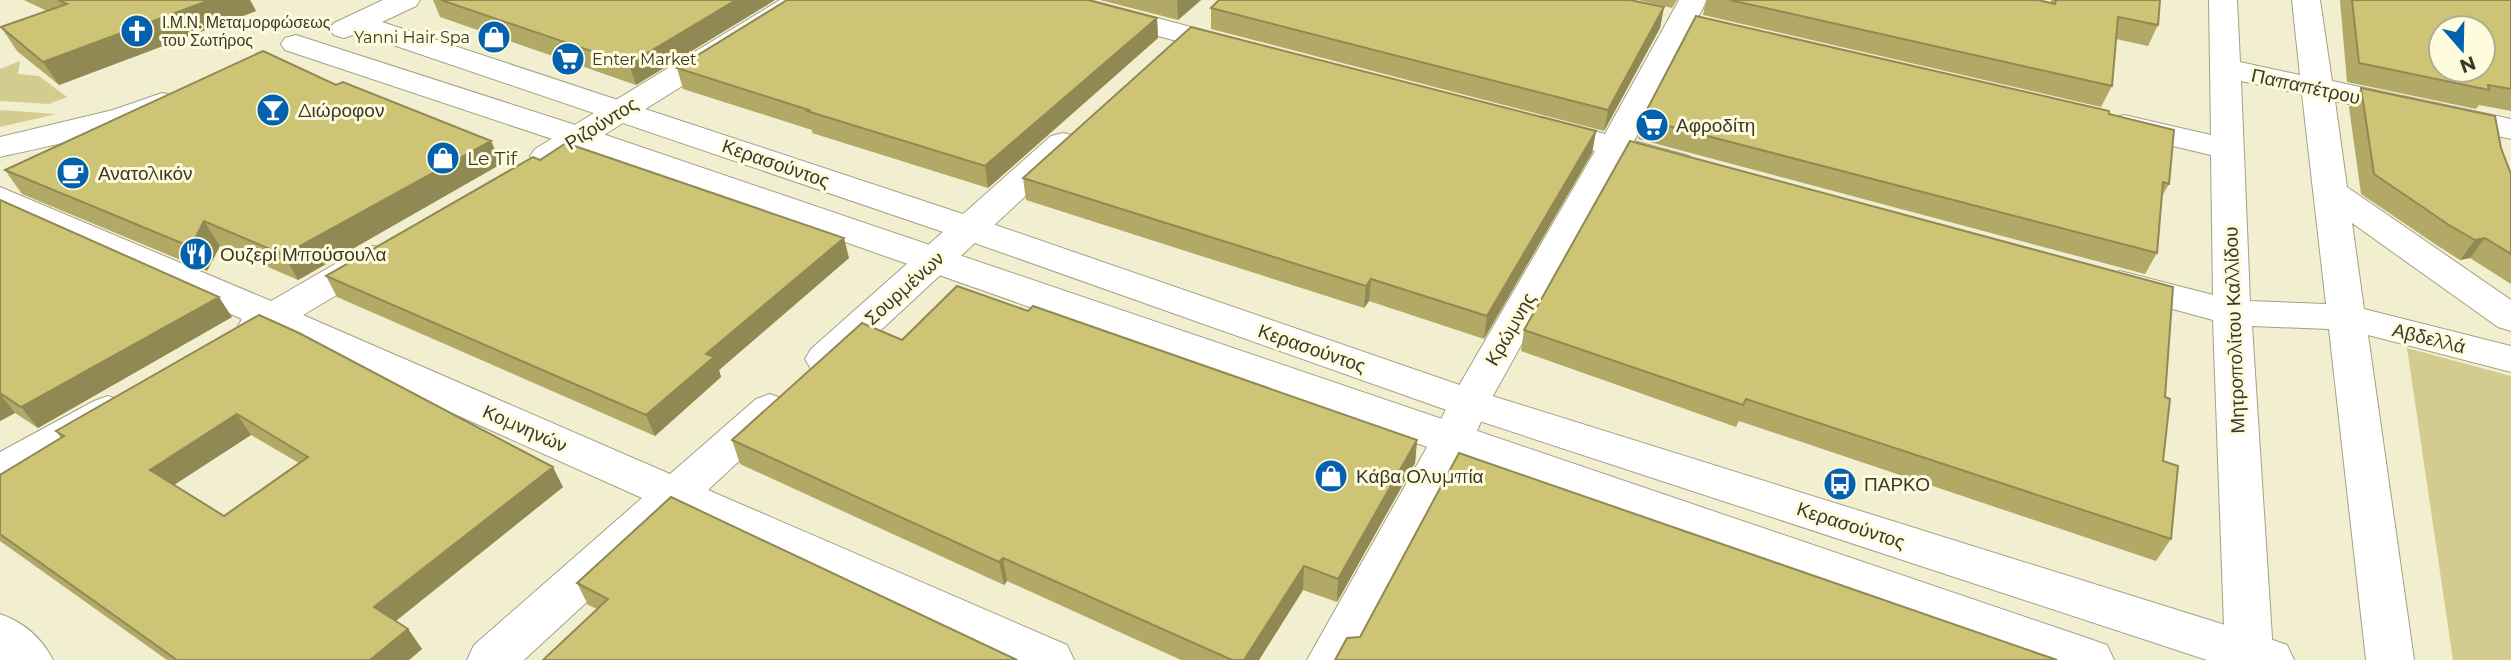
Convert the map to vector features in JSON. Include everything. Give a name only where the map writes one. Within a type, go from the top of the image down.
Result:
[{"type":"street","points":[[360,12],[406,0]]},
{"type":"street","name":"Ριζούντος","points":[[521,172],[800,0]]},
{"type":"street","points":[[1056,0],[1265,55]]},
{"type":"street","name":"Μητροπολίτου Καλλίδου","points":[[2223,0],[2232,313],[2256,658]]},
{"type":"street","points":[[2306,0],[2390,660]]},
{"type":"street","points":[[1154,61],[1213,8]]},
{"type":"street","name":"Κερασούντος","points":[[2090,660],[1460,421],[968,228],[621,111],[360,12],[285,49],[579,137],[935,260],[1460,421],[2256,658]]},
{"type":"street","name":"Κρώμνης","points":[[1331,660],[1460,421],[1686,17]]},
{"type":"street","name":"Παπαπέτρου","points":[[2225,68],[2511,129]]},
{"type":"street","points":[[0,147],[124,117],[194,89]]},
{"type":"street","points":[[2091,117],[2227,149]]},
{"type":"street","points":[[1507,118],[1709,171]]},
{"type":"street","name":"Σουρμένων","points":[[491,660],[1082,126]]},
{"type":"street","points":[[2330,191],[2511,318]]},
{"type":"street","name":"Κομνηνών","points":[[0,197],[1050,660]]},
{"type":"street","points":[[226,343],[403,240]]},
{"type":"street","name":"Αβδελλά","points":[[2084,273],[2232,313],[2347,317],[2511,359]]},
{"type":"street","points":[[0,472],[143,391]]},
{"type":"street","points":[[0,634],[29,660]]},
{"type":"shaded area","points":[[20,61],[18,74],[39,76],[67,97],[49,104],[0,101],[0,69]]},
{"type":"shaded area","points":[[0,110],[56,114],[0,127]]},
{"type":"shaded area","points":[[2407,348],[2511,376],[2511,660],[2453,660]]},
{"type":"building","points":[[58,0],[210,0],[43,62],[1,27],[67,4]]},
{"type":"building","points":[[441,0],[736,0],[629,64]]},
{"type":"building","points":[[787,0],[1088,0],[1157,18],[985,166],[677,68]]},
{"type":"building","points":[[1219,0],[1630,0],[1664,7],[1608,110],[1211,8]]},
{"type":"building","points":[[1730,0],[2038,0],[2055,4],[2056,0],[2160,0],[2158,25],[2118,17],[2112,86]]},
{"type":"building","points":[[2352,0],[2511,0],[2511,89],[2488,85],[2489,90],[2460,84],[2497,84],[2497,14],[2427,14],[2427,77],[2359,63]]},
{"type":"building","points":[[1696,16],[2109,111],[2109,114],[2174,130],[2169,184],[2163,182],[2157,253],[1642,119]]},
{"type":"building","points":[[1191,27],[1596,131],[1487,316],[1371,279],[1366,286],[1023,178]]},
{"type":"building","points":[[263,51],[336,85],[343,82],[491,141],[284,255],[204,221],[191,247],[5,170]]},
{"type":"building","points":[[2361,88],[2495,116],[2501,148],[2511,174],[2511,254],[2485,238],[2475,240],[2449,225],[2374,174]]},
{"type":"building","points":[[1630,141],[2173,287],[2165,397],[2170,399],[2163,461],[2178,466],[2171,539],[1746,399],[1743,405],[1524,330]]},
{"type":"building","points":[[566,143],[844,238],[706,354],[714,357],[646,415],[326,276],[533,157],[540,160]]},
{"type":"building","points":[[0,200],[219,297],[21,407],[0,393]]},
{"type":"building","points":[[957,286],[1028,311],[1033,306],[1417,440],[1338,579],[1304,566],[1244,660],[1232,660],[1003,558],[999,562],[732,440],[862,323],[902,340]]},
{"type":"building","points":[[259,315],[299,333],[553,467],[374,607],[408,629],[370,660],[177,660],[0,534],[0,475],[64,436],[56,431]],"holes":[[[237,414],[308,457],[224,516],[150,470]]]},
{"type":"building","points":[[1459,453],[2057,660],[1335,660],[1347,638],[1360,637]]},
{"type":"building","points":[[671,497],[1017,660],[543,660],[608,599],[577,583]]},
{"type":"place","name":"Ι.Μ.Ν. Μεταμορφώσεως του Σωτήρος","points":[[137,31]]},
{"type":"place","name":"Yanni Hair Spa","points":[[494,37]]},
{"type":"place","name":"Enter Market","points":[[568,59]]},
{"type":"place","name":"Διώροφον","points":[[273,110]]},
{"type":"place","name":"Αφροδίτη","points":[[1652,125]]},
{"type":"place","name":"Le Tif","points":[[443,158]]},
{"type":"place","name":"Ανατολικόν","points":[[73,173]]},
{"type":"place","name":"Ουζερί Μπούσουλα","points":[[196,254]]},
{"type":"place","name":"Κάβα Ολυμπία","points":[[1331,476]]},
{"type":"place","name":"ΠΑΡΚΟ","points":[[1840,484]]}]
